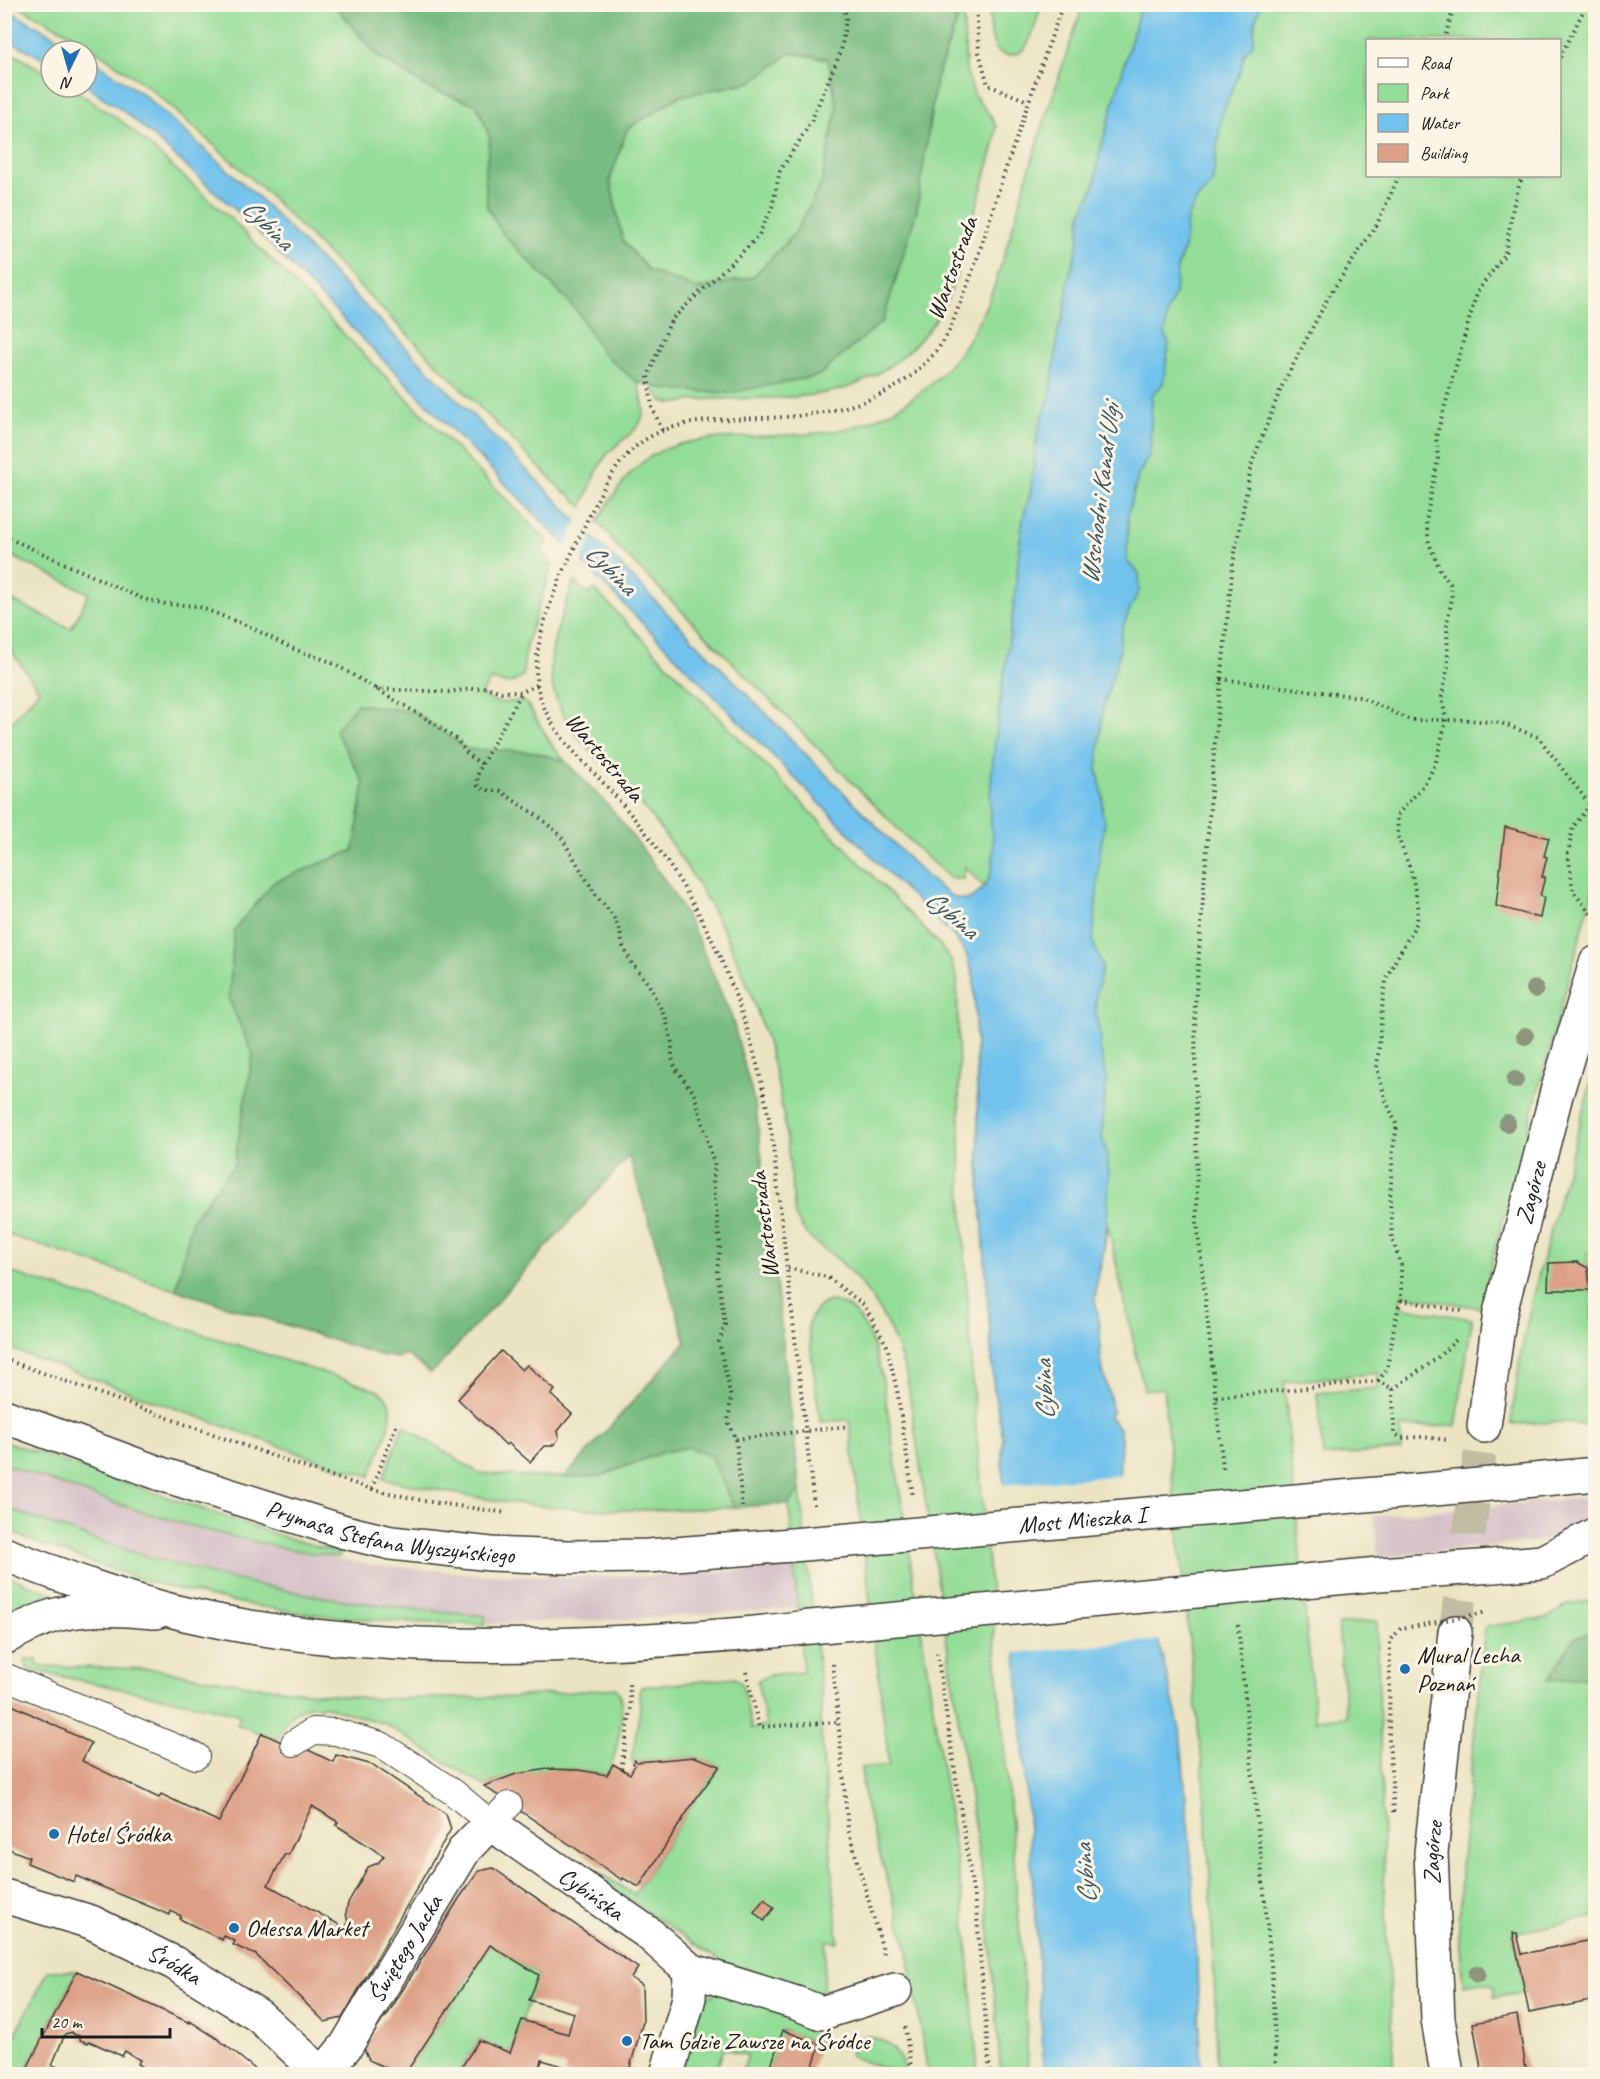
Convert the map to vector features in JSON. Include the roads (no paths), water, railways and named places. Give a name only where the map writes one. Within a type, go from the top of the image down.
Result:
[{"type":"street","name":"Zagórze","points":[[1484,1426],[1500,1313],[1556,1095],[1596,963]]},
{"type":"street","name":"Prymasa Stefana Wyszyńskiego","points":[[4,1416],[161,1474],[303,1519],[391,1543],[490,1554],[568,1557],[648,1556],[792,1545]]},
{"type":"street","name":"Most Mieszka I","points":[[792,1545],[1372,1496],[1596,1474]]},
{"type":"street","points":[[4,1554],[132,1599],[186,1614],[290,1632],[394,1643],[548,1646],[751,1634],[1379,1574],[1542,1562],[1596,1534]]},
{"type":"street","points":[[4,1638],[39,1621],[68,1613],[126,1610],[186,1614]]},
{"type":"street","name":"Zagórze","points":[[1447,2074],[1438,2019],[1431,1853],[1455,1632]]},
{"type":"street","name":"Cybińska","points":[[499,1814],[648,1933],[690,1970],[822,2013],[895,1990]]},
{"type":"street","name":"Świętego Jacka","points":[[322,2074],[346,2046],[465,1849],[499,1814]]},
{"type":"street","name":"Śródka","points":[[4,1896],[91,1922],[174,1963],[259,2016],[322,2074]]},
{"type":"street","points":[[667,2074],[689,1998],[690,1970]]},
{"type":"lane","points":[[4,1676],[196,1756]]},
{"type":"lane","points":[[294,1743],[313,1731],[336,1731],[381,1745],[453,1792],[499,1814]]},
{"type":"water","points":[[1141,5],[1261,5],[1255,22],[1253,44],[1244,55],[1241,70],[1222,114],[1212,184],[1198,198],[1187,218],[1184,248],[1177,268],[1175,294],[1167,313],[1165,335],[1169,344],[1163,384],[1152,395],[1150,453],[1138,476],[1128,514],[1127,562],[1139,573],[1139,591],[1121,633],[1119,655],[1103,708],[1097,769],[1103,796],[1102,812],[1105,821],[1100,852],[1093,942],[1103,967],[1096,993],[1096,1015],[1106,1078],[1102,1138],[1107,1153],[1109,1175],[1107,1223],[1095,1301],[1100,1325],[1103,1372],[1112,1413],[1109,1415],[1119,1429],[1121,1439],[1119,1479],[1180,1729],[1192,1870],[1202,2074],[1044,2074],[1037,1941],[1002,1460],[1003,1437],[994,1390],[980,1185],[974,978],[966,953],[952,934],[896,881],[239,213],[130,116],[99,94],[99,64],[145,96],[257,196],[914,864],[940,888],[962,900],[969,899],[980,892],[991,873],[993,863],[990,796],[994,745],[1015,594],[1021,532],[1030,495],[1038,430],[1049,399],[1058,331],[1065,310],[1069,276],[1078,246],[1081,215],[1095,184],[1099,155]]},
{"type":"water","points":[[5,9],[59,39],[39,39],[39,56],[5,38]]},
{"type":"tunnel","points":[[1455,1632],[1484,1426]]},
{"type":"place","name":"Mural Lecha Poznań","points":[[1405,1669]]},
{"type":"place","name":"Hotel Śródka","points":[[54,1834]]},
{"type":"place","name":"Odessa Market","points":[[234,1928]]},
{"type":"place","name":"Tam Gdzie Zawsze na Śródce","points":[[627,2041]]},
{"type":"water label","name":"Cybina","points":[[268,224]]},
{"type":"water label","name":"Wschodni Kanał Ulgi","points":[[1100,494]]},
{"type":"water label","name":"Cybina","points":[[611,569]]},
{"type":"water label","name":"Cybina","points":[[952,914]]},
{"type":"water label","name":"Cybina","points":[[1044,1390]]},
{"type":"water label","name":"Cybina","points":[[1085,1874]]}]
